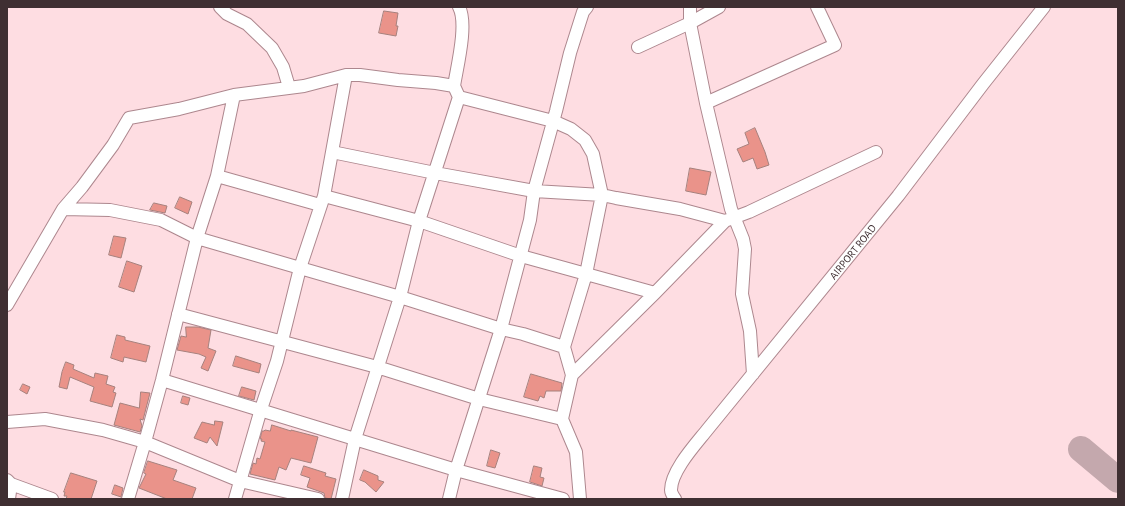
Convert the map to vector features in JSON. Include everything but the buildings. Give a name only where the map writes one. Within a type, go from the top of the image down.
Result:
[{"type":"street","points":[[220,7],[227,14],[247,24],[272,48],[283,67],[289,87]]},
{"type":"street","points":[[342,499],[355,439],[400,297],[419,221],[435,173],[456,92],[462,42],[462,12],[459,7]]},
{"type":"street","points":[[449,499],[456,470],[501,329],[530,220],[534,191],[570,53],[587,7]]},
{"type":"street","points":[[690,7],[690,23],[729,220],[743,239],[745,249],[742,294],[750,331],[754,374]]},
{"type":"street","points":[[638,46],[690,23],[719,7]]},
{"type":"street","points":[[706,103],[835,45],[818,7]]},
{"type":"street","name":"AIRPORT ROAD","points":[[675,499],[671,491],[674,476],[685,459],[898,196],[983,84],[1044,7]]},
{"type":"street","points":[[235,499],[261,409],[277,361],[300,268],[322,201],[346,75]]},
{"type":"street","points":[[7,305],[63,208],[82,188],[113,145],[129,118],[179,109],[234,95],[304,86],[346,75],[360,75],[436,83],[456,92],[553,121],[571,129],[584,140],[593,154],[602,195],[586,274],[564,347],[572,375],[562,419],[576,452],[580,499]]},
{"type":"street","points":[[128,499],[162,380],[197,238],[217,176],[234,95]]},
{"type":"street","points":[[332,152],[534,191],[602,195],[680,209],[729,220]]},
{"type":"street","points":[[572,375],[729,220],[876,152]]},
{"type":"street","points":[[217,176],[322,201],[419,221],[521,256],[655,293]]},
{"type":"street","points":[[63,208],[110,210],[161,220],[197,238],[400,297],[564,347]]},
{"type":"street","points":[[178,314],[377,367],[479,399],[562,419]]},
{"type":"street","points":[[162,380],[261,409],[456,470],[563,499]]},
{"type":"street","points":[[7,422],[46,419],[103,430],[145,442],[240,481],[318,499]]},
{"type":"street","points":[[9,499],[9,482],[52,499]]},
{"type":"taxiway","points":[[1081,449],[1118,480]]}]
